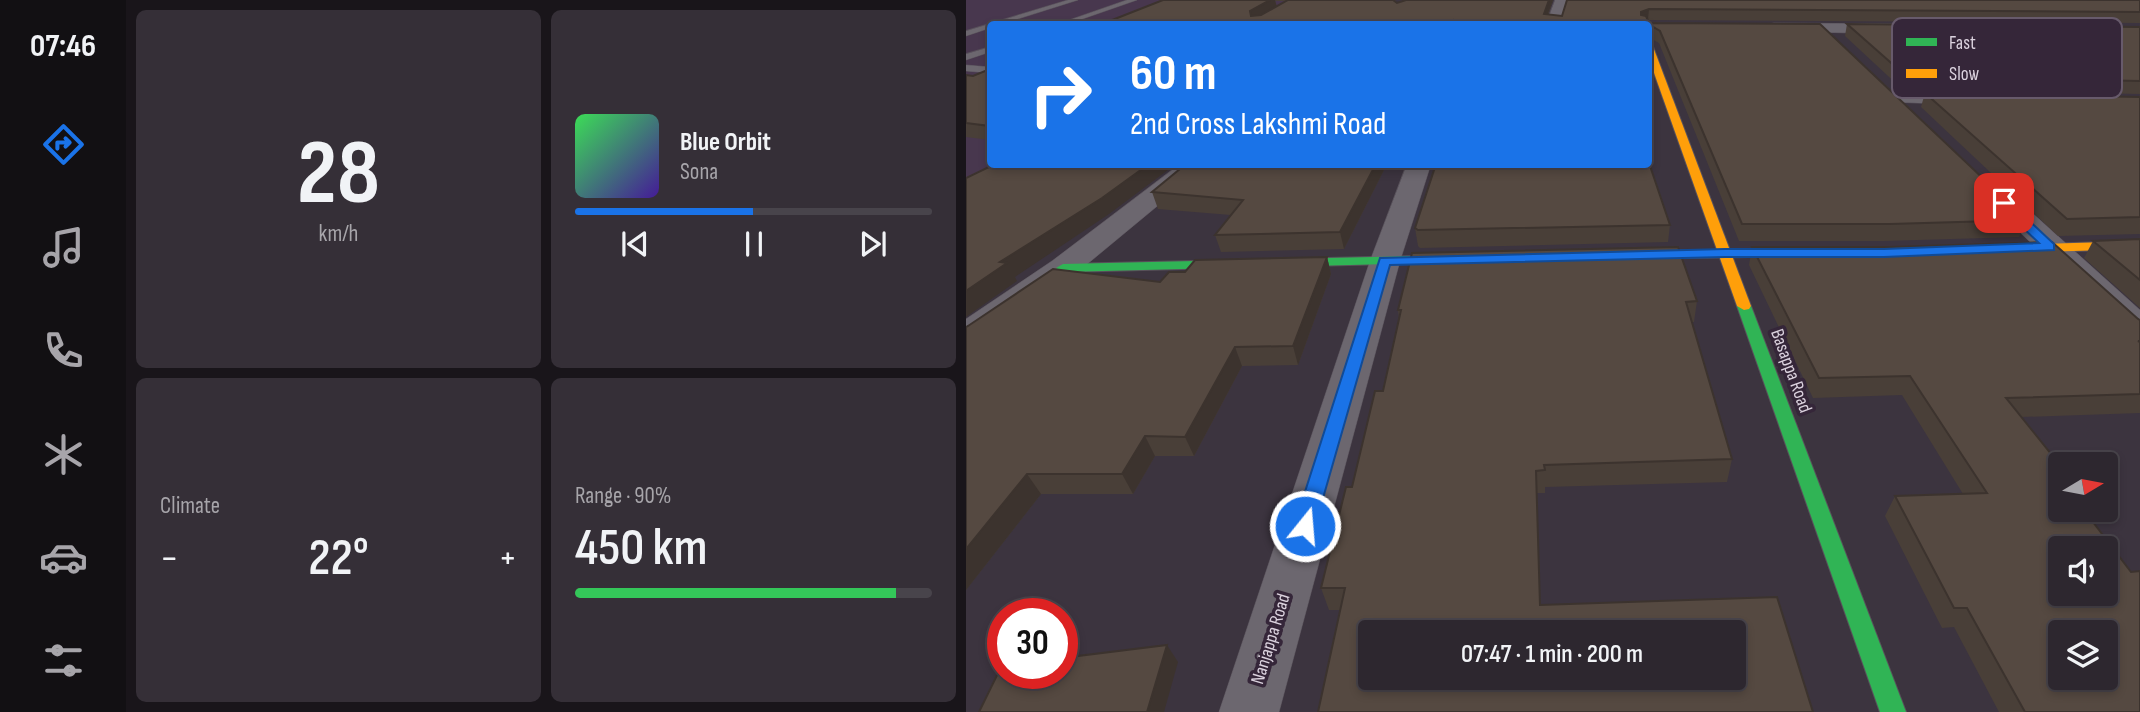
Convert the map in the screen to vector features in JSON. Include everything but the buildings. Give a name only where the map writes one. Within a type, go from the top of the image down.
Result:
[{"type":"street","points":[[1555,21],[1562,0]]},
{"type":"street","points":[[1756,28],[1836,41],[1852,33],[1892,29]]},
{"type":"street","name":"Basappa Road","points":[[1652,55],[1893,712]]},
{"type":"street","points":[[1877,79],[1892,93]]},
{"type":"street","points":[[1897,98],[1992,100]]},
{"type":"street","points":[[1897,98],[1926,126]]},
{"type":"street","points":[[966,335],[1063,268],[1191,168]]},
{"type":"street","name":"Nanjappa Road","points":[[1249,712],[1385,261],[1418,168]]},
{"type":"street","points":[[1973,173],[2049,247],[2140,329]]},
{"type":"street","points":[[1980,249],[2140,245]]},
{"type":"street","points":[[1616,255],[1818,253]]},
{"type":"street","points":[[1063,268],[1480,259]]},
{"type":"lane","points":[[1006,21],[1075,0]]},
{"type":"lane","points":[[1071,21],[1134,0]]},
{"type":"lane","points":[[966,34],[987,27]]},
{"type":"lane","points":[[966,57],[987,50]]},
{"type":"lane","points":[[966,68],[987,70]]},
{"type":"shaded area","points":[[966,0],[1363,0],[1334,21],[987,21],[987,168],[1090,168],[966,235]]},
{"type":"traffic: fast","points":[[1629,255],[1803,253]]},
{"type":"traffic: fast","points":[[1063,268],[1464,259]]},
{"type":"traffic: fast","points":[[1744,306],[1893,712]]},
{"type":"traffic: slow","points":[[1652,55],[1744,306]]},
{"type":"traffic: slow","points":[[2003,249],[2140,245]]},
{"type":"route","points":[[1305,526],[1385,261],[1725,253],[1884,253],[2049,247],[2004,203]]}]
